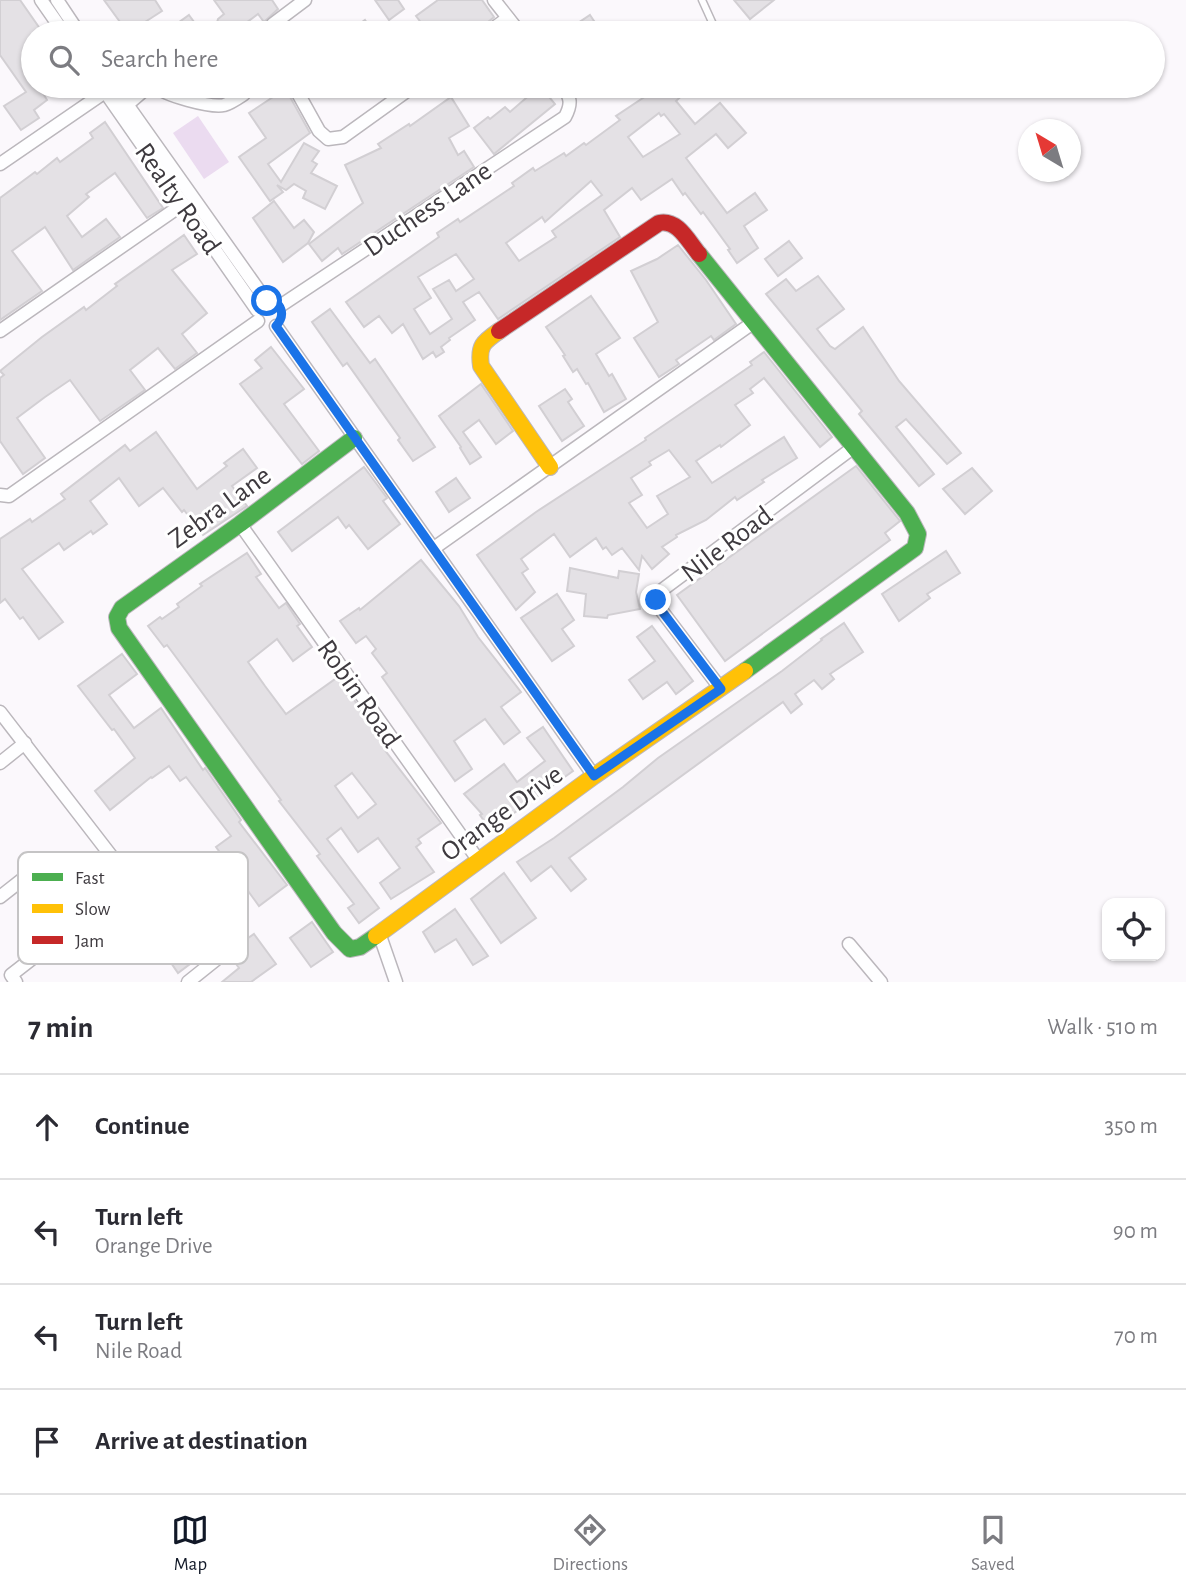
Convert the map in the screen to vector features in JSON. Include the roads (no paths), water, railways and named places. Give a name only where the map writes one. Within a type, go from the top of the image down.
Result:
[{"type":"street","points":[[41,0],[56,21]]},
{"type":"street","points":[[57,0],[71,21]]},
{"type":"street","points":[[277,21],[304,0]]},
{"type":"street","points":[[494,0],[510,21]]},
{"type":"street","points":[[504,21],[508,18]]},
{"type":"street","points":[[0,164],[93,98]]},
{"type":"street","name":"Realty Road","points":[[114,98],[258,315]]},
{"type":"street","name":"Realty Road","points":[[120,98],[128,104],[260,292],[276,304]]},
{"type":"street","points":[[128,104],[135,98]]},
{"type":"street","points":[[181,98],[210,105],[223,105],[235,98]]},
{"type":"street","points":[[301,98],[319,131],[328,139],[343,137],[397,98]]},
{"type":"street","name":"Duchess Lane","points":[[276,304],[565,117],[570,107],[570,98]]},
{"type":"street","points":[[0,331],[183,204]]},
{"type":"street","points":[[550,467],[481,366],[480,352],[486,340],[659,223],[668,221],[675,224],[854,447]]},
{"type":"street","points":[[0,495],[9,496],[258,315],[262,303],[276,304],[283,313],[276,326]]},
{"type":"street","points":[[258,315],[263,326],[276,326]]},
{"type":"street","points":[[433,548],[754,322]]},
{"type":"street","points":[[276,326],[594,776]]},
{"type":"street","name":"Zebra Lane","points":[[350,948],[334,933],[119,628],[117,617],[122,608],[354,438]]},
{"type":"street","name":"Orange Drive","points":[[350,948],[360,947],[594,776],[721,689],[915,548],[919,542],[918,529],[854,447]]},
{"type":"street","name":"Nile Road","points":[[721,689],[658,606],[656,600],[659,593],[854,447]]},
{"type":"street","name":"Robin Road","points":[[240,524],[479,861]]},
{"type":"street","points":[[0,712],[108,852]]},
{"type":"street","points":[[0,763],[25,743]]},
{"type":"street","points":[[0,897],[18,883]]},
{"type":"street","points":[[379,933],[396,982]]},
{"type":"street","points":[[849,944],[881,982]]},
{"type":"street","points":[[16,982],[11,975],[25,964]]},
{"type":"street","points":[[188,982],[210,964]]},
{"type":"lane","points":[[702,0],[712,21]]}]
